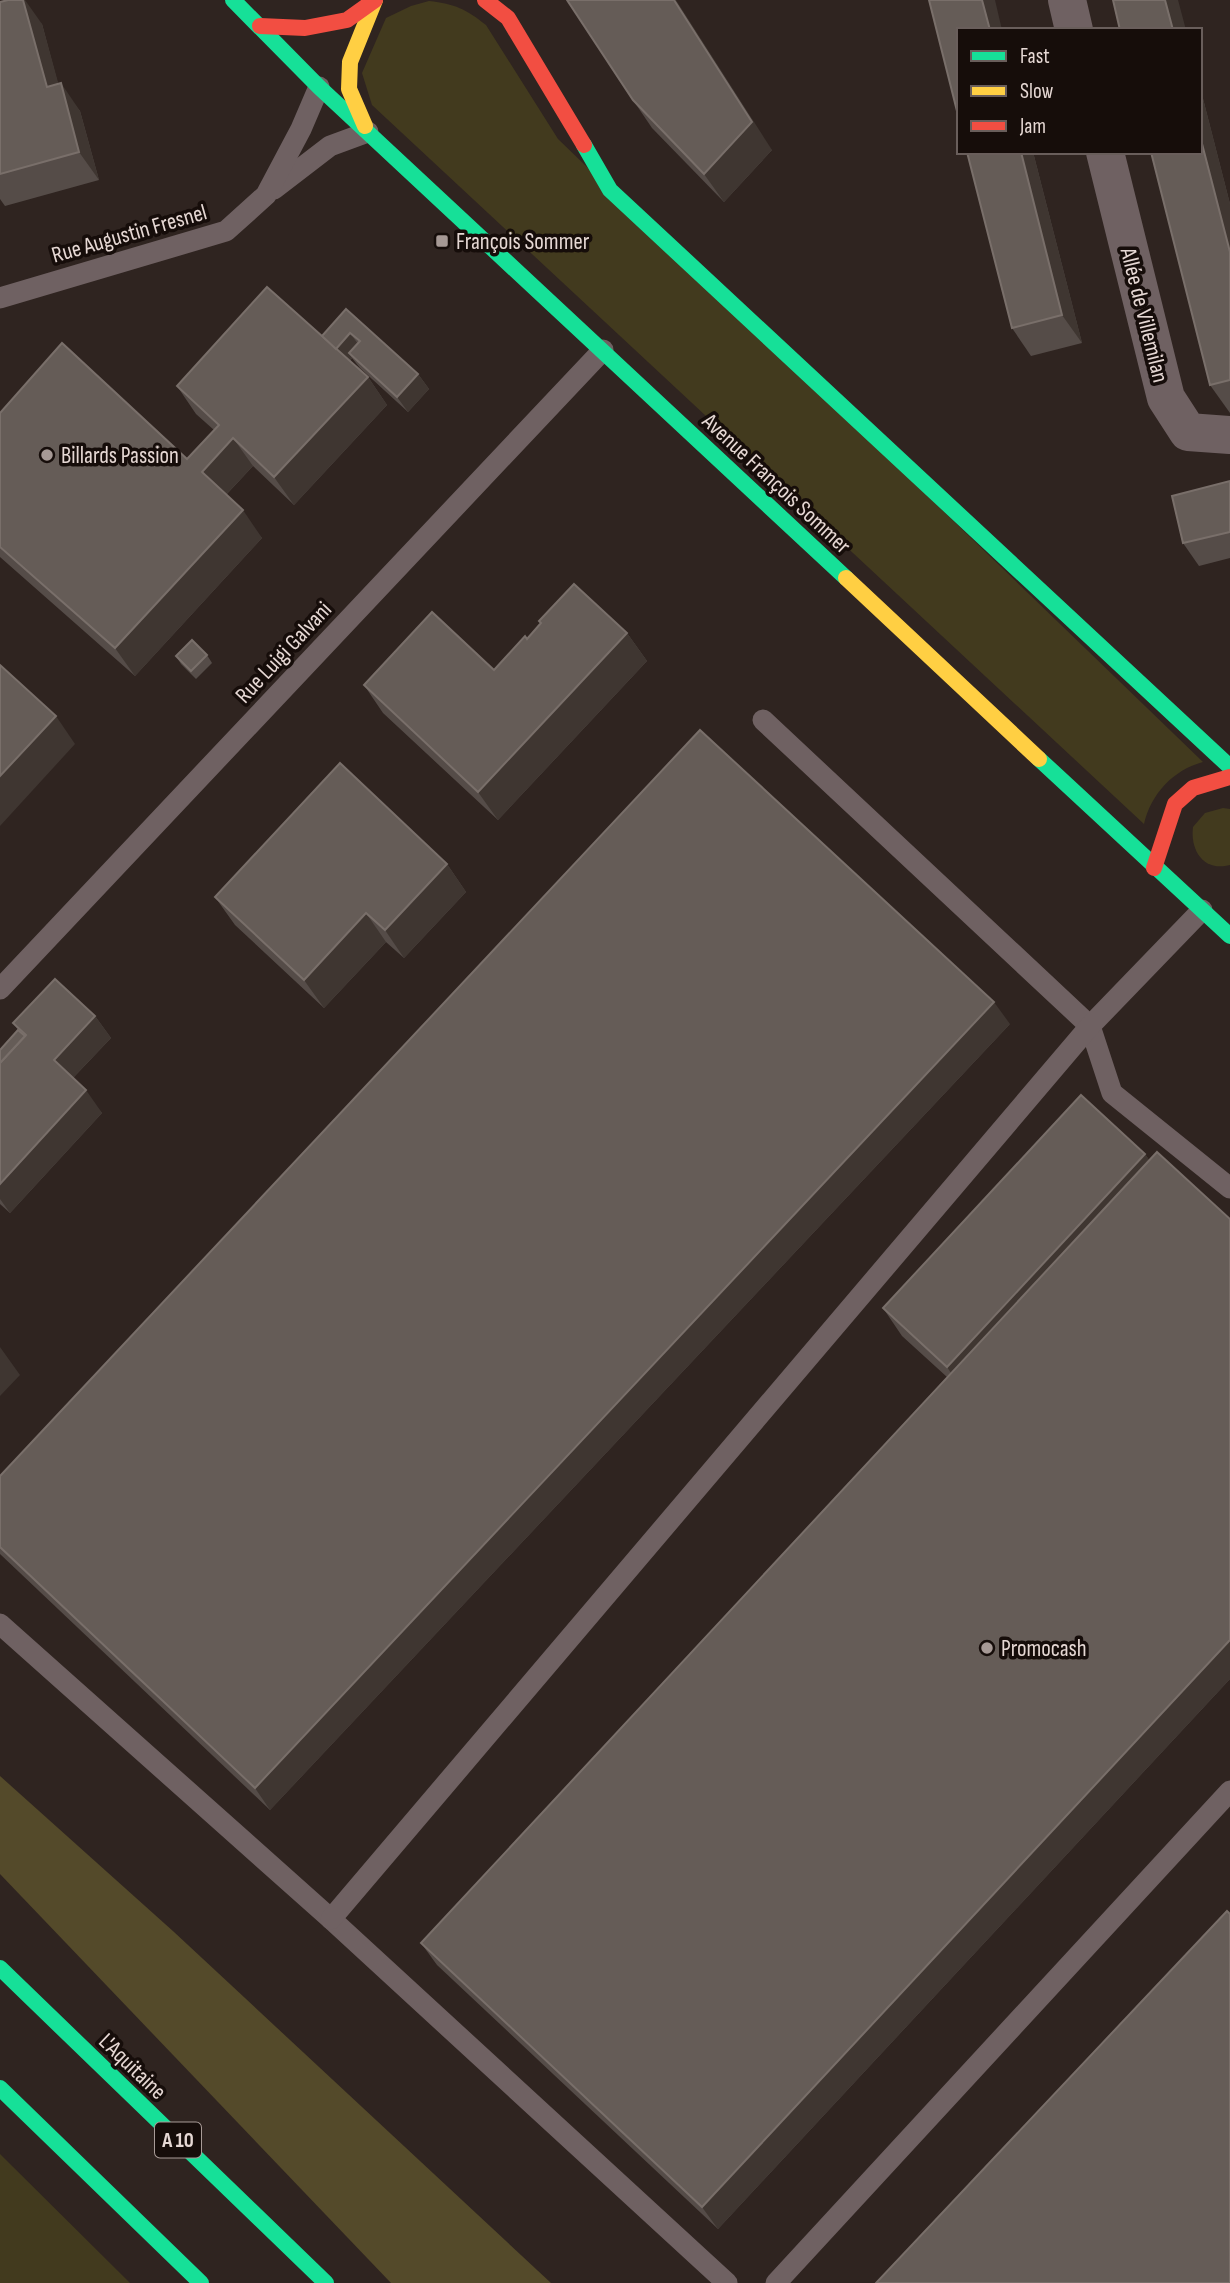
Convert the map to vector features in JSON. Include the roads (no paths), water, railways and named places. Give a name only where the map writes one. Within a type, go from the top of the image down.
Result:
[{"type":"main road","points":[[233,0],[260,26]]},
{"type":"main road","name":"Avenue François Sommer","points":[[260,26],[305,28],[346,20],[375,0]]},
{"type":"main road","name":"Avenue François Sommer","points":[[368,132],[349,89],[350,62],[375,0]]},
{"type":"main road","points":[[485,0],[508,18],[610,190],[1230,767]]},
{"type":"main road","points":[[337,42],[346,20]]},
{"type":"main road","name":"Avenue François Sommer","points":[[260,26],[321,82],[368,132],[1202,910]]},
{"type":"main road","points":[[1154,868],[1175,804],[1193,788],[1230,777]]},
{"type":"main road","points":[[1220,900],[1202,910],[1230,936]]},
{"type":"main road","name":"L'Aquitaine","points":[[0,1968],[326,2283]]},
{"type":"main road","points":[[0,2088],[201,2283]]},
{"type":"street","points":[[1067,0],[1074,28]]},
{"type":"street","name":"Allée de Villemilan","points":[[1105,154],[1166,398],[1188,432],[1230,435]]},
{"type":"lane","name":"Rue Augustin Fresnel","points":[[0,298],[226,232],[266,195],[302,129],[321,82]]},
{"type":"lane","points":[[266,195],[330,146],[368,132]]},
{"type":"lane","name":"Rue Luigi Galvani","points":[[0,989],[603,350]]},
{"type":"lane","points":[[763,720],[1090,1026],[1112,1093],[1230,1188]]},
{"type":"lane","points":[[331,1919],[1090,1026],[1202,910]]},
{"type":"lane","points":[[0,1624],[331,1919],[727,2283]]},
{"type":"lane","points":[[776,2283],[1230,1790]]},
{"type":"place","name":"François Sommer","points":[[442,241]]},
{"type":"place","name":"Billards Passion","points":[[47,455]]},
{"type":"place","name":"Promocash","points":[[987,1648]]}]
